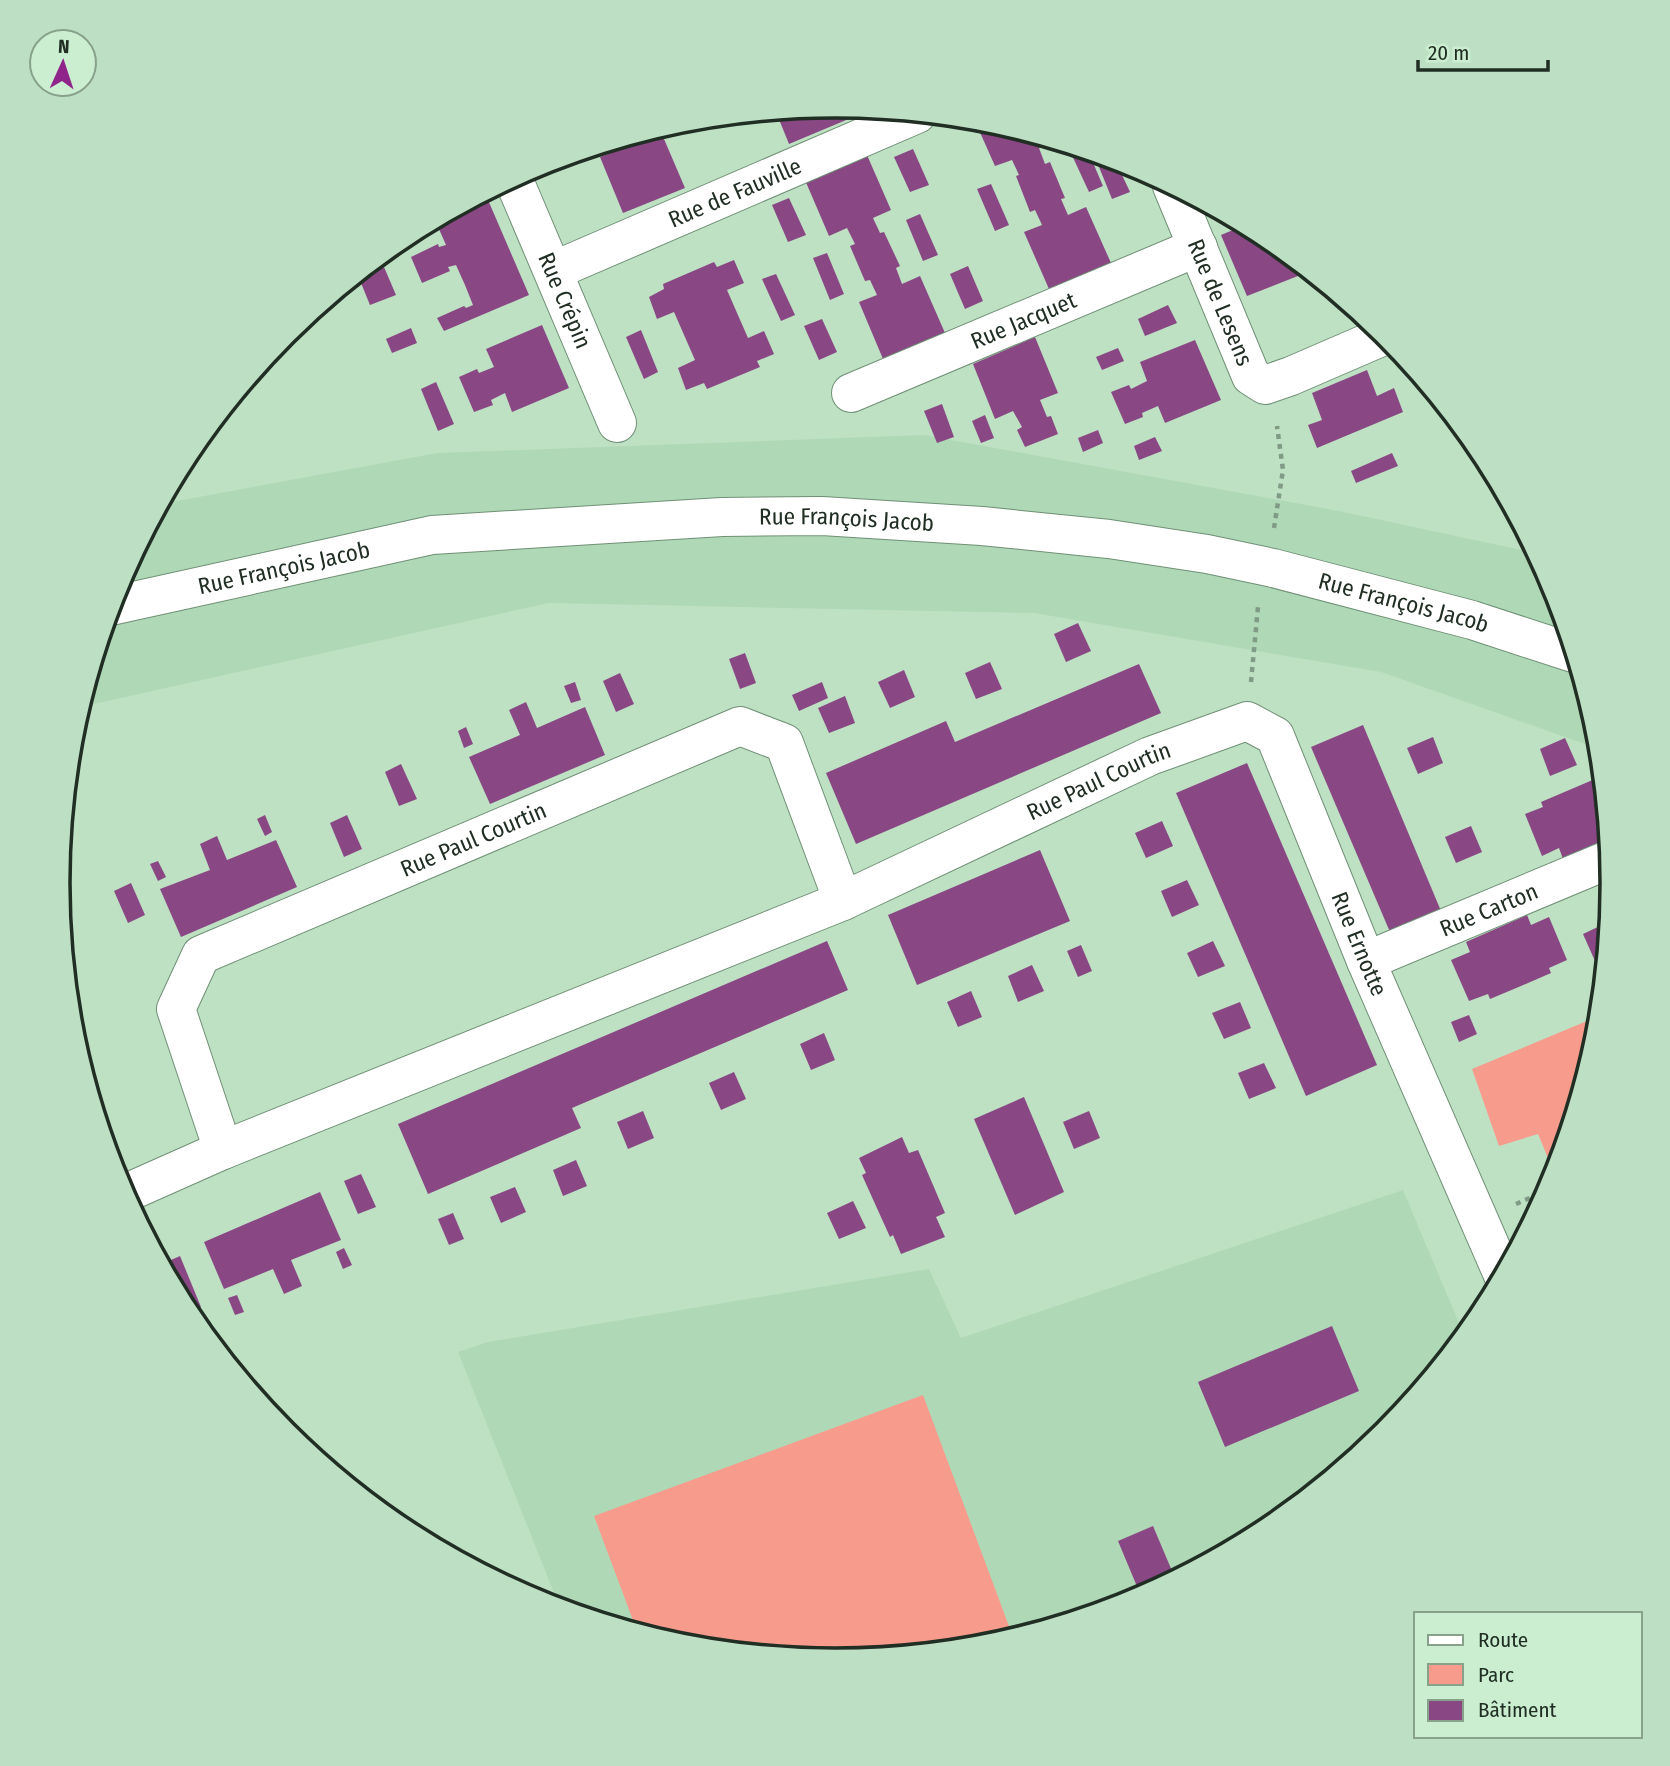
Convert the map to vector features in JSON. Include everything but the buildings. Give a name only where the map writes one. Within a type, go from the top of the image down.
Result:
[{"type":"street","name":"Rue de Fauville","points":[[553,271],[900,121]]},
{"type":"street","name":"Rue Crépin","points":[[517,188],[617,423]]},
{"type":"street","name":"Rue de Lesens","points":[[1178,199],[1251,376],[1265,384]]},
{"type":"street","name":"Rue Jacquet","points":[[851,393],[1198,247]]},
{"type":"street","points":[[1265,384],[1291,376],[1374,340]]},
{"type":"street","name":"Rue François Jacob","points":[[123,603],[432,535],[722,517],[822,516],[982,526],[1109,539],[1206,554],[1273,568],[1472,620],[1563,650]]},
{"type":"street","name":"Rue Paul Courtin","points":[[134,1189],[223,1150],[843,901],[1150,756],[1247,721]]},
{"type":"street","name":"Rue Ernotte","points":[[1247,721],[1275,736],[1366,961],[1499,1265]]},
{"type":"street","name":"Rue Paul Courtin","points":[[223,1150],[176,1009],[201,955],[740,726],[784,743],[843,901]]},
{"type":"street","name":"Rue Carton","points":[[1366,961],[1599,864]]},
{"type":"path","name":"Rue de Lesens","points":[[1265,384],[1276,418],[1283,470],[1272,539]]},
{"type":"path","points":[[1247,721],[1259,598]]},
{"type":"shaded area","points":[[924,435],[1339,511],[1524,551],[1559,637],[1574,685],[1587,745],[1381,672],[1034,613],[549,603],[92,704],[128,590],[171,502],[437,453]]},
{"type":"shaded area","points":[[1403,1190],[1459,1324],[1410,1387],[1376,1424],[1339,1458],[1301,1490],[1218,1546],[1128,1590],[1033,1622],[935,1641],[835,1648],[735,1641],[686,1633],[637,1622],[555,1595],[458,1352],[488,1342],[929,1269],[961,1338]]},
{"type":"green space","points":[[1587,1021],[1574,1081],[1548,1159],[1538,1134],[1499,1146],[1472,1069]]},
{"type":"green space","points":[[923,1395],[1009,1627],[935,1641],[835,1648],[735,1641],[637,1622],[633,1621],[594,1516]]}]
